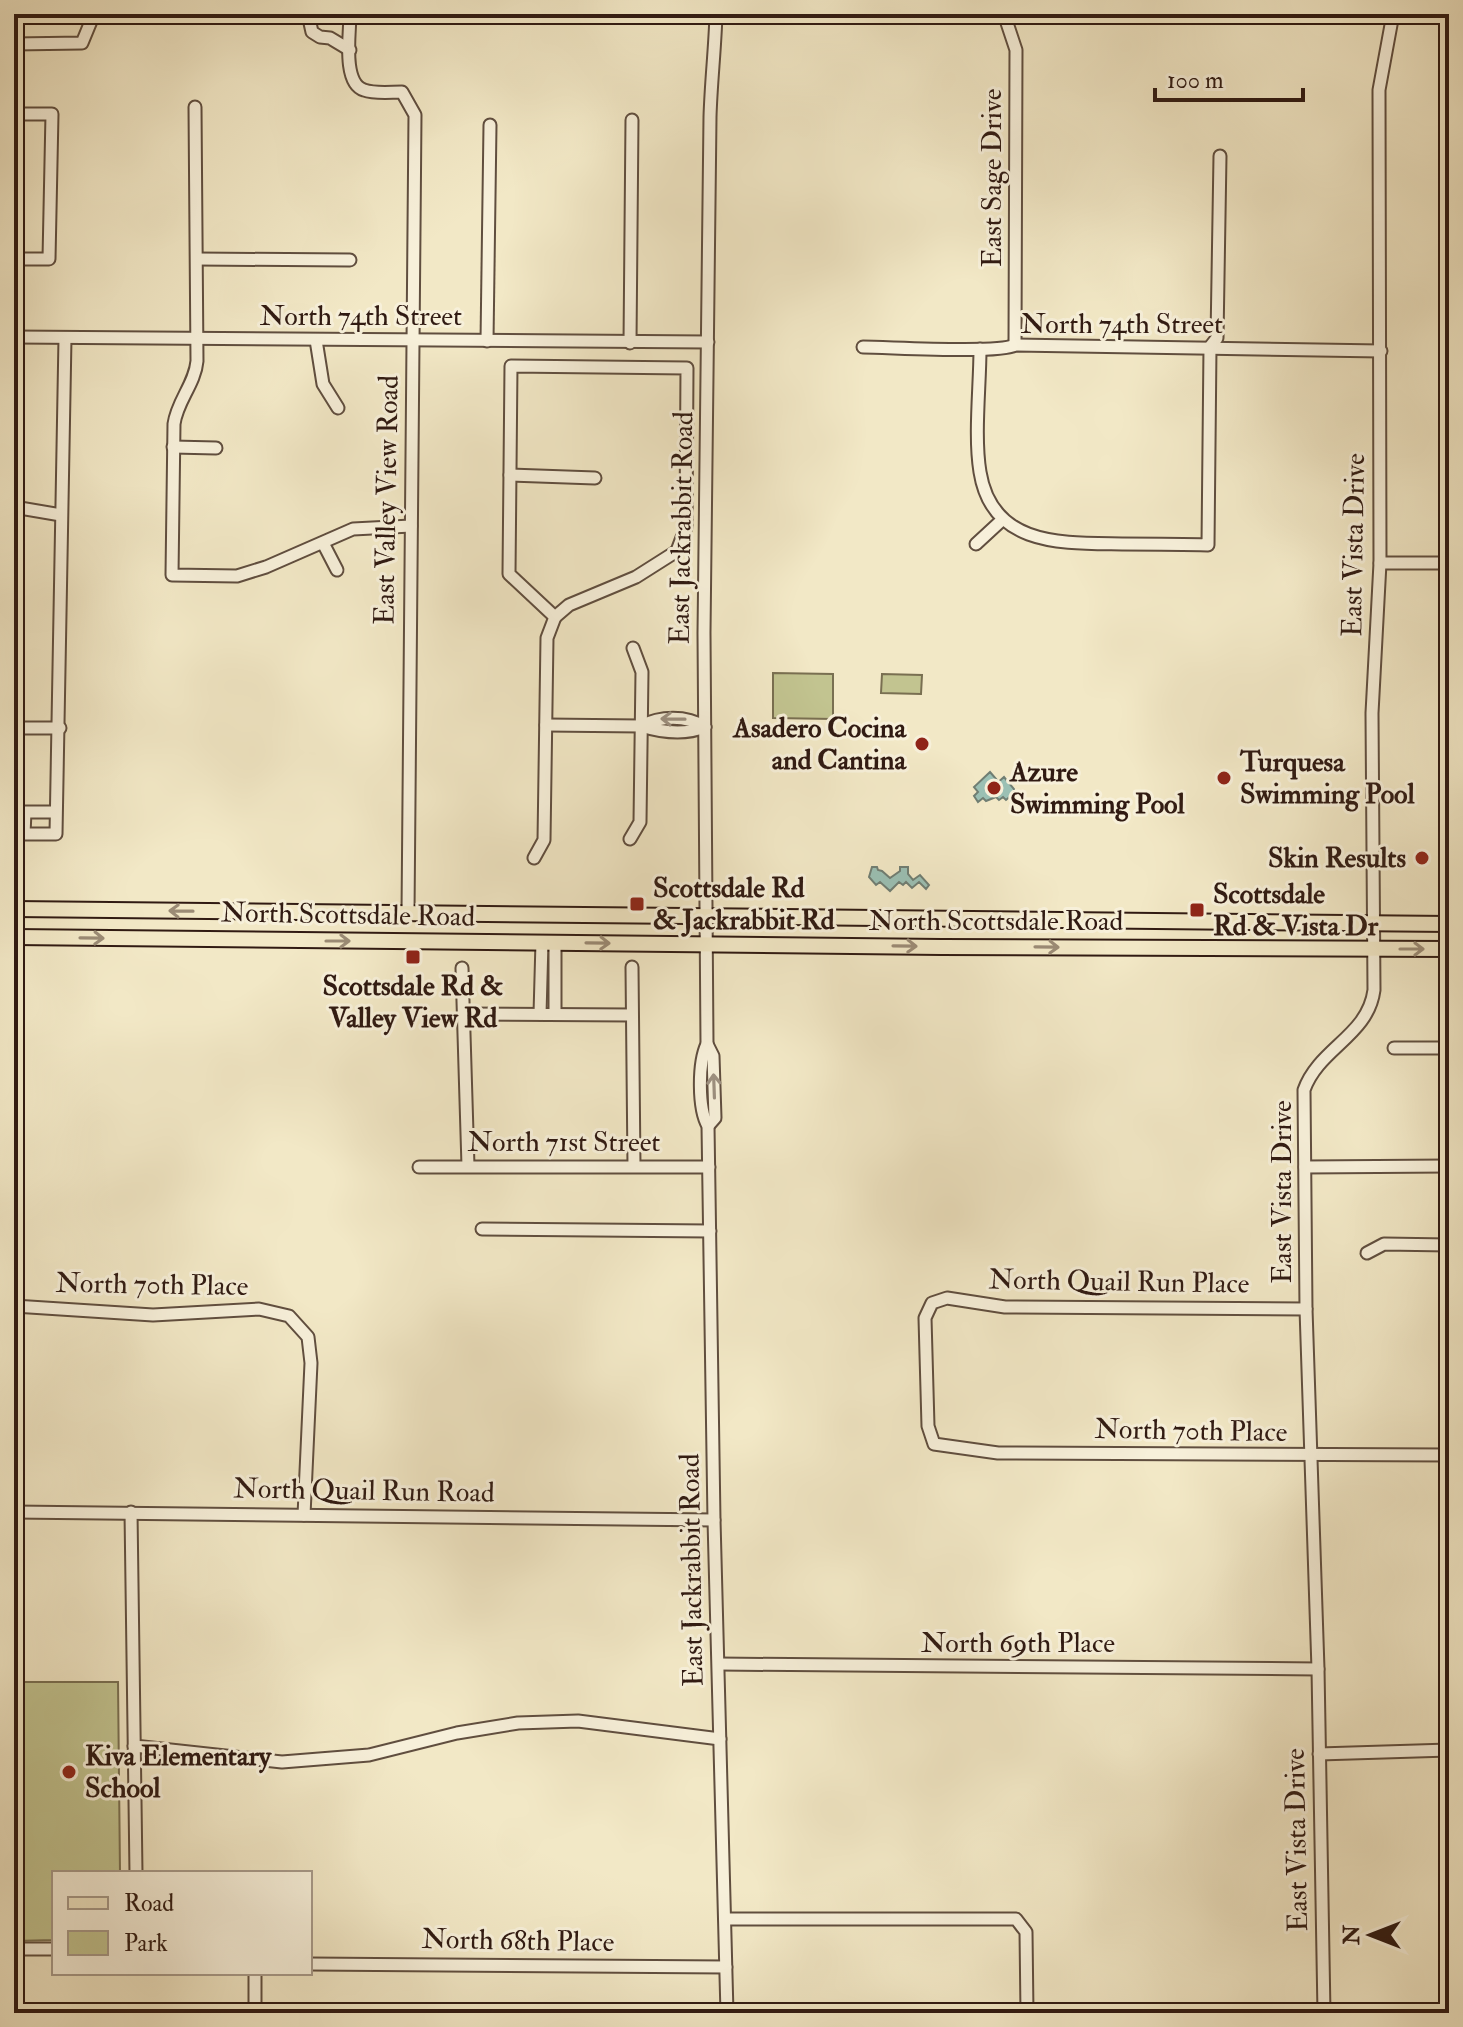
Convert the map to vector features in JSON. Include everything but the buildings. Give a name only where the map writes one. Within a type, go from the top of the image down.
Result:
[{"type":"main road","name":"North Scottsdale Road","points":[[14,909],[1449,924]]},
{"type":"main road","points":[[941,918],[941,947]]},
{"type":"main road","points":[[1013,947],[1016,919]]},
{"type":"main road","name":"North Scottsdale Road","points":[[14,937],[1449,949]]},
{"type":"street","points":[[14,44],[82,43],[94,14]]},
{"type":"street","points":[[308,14],[312,32],[350,50]]},
{"type":"street","points":[[350,14],[350,50]]},
{"type":"street","name":"East Jackrabbit Road","points":[[716,14],[710,104],[704,916],[707,1044],[713,1056],[715,1118],[708,1126],[714,1520],[727,2013]]},
{"type":"street","name":"East Sage Drive","points":[[1004,14],[1016,50],[1015,345]]},
{"type":"street","name":"East Vista Drive","points":[[1324,2013],[1318,1669],[1306,1309],[1304,1090],[1312,1073],[1367,1017],[1374,990],[1372,713],[1380,563],[1379,90],[1393,14]]},
{"type":"street","name":"East Valley View Road","points":[[350,50],[349,74],[354,84],[362,90],[402,92],[415,115],[408,913]]},
{"type":"street","points":[[195,107],[196,375],[175,413],[172,575],[237,576],[266,567],[353,529],[411,526]]},
{"type":"street","points":[[14,114],[52,114],[49,259],[14,259]]},
{"type":"street","points":[[630,343],[632,120]]},
{"type":"street","points":[[487,341],[490,125]]},
{"type":"street","points":[[980,349],[979,472],[986,493],[1002,520],[1042,540],[1208,545],[1210,347],[1217,338],[1220,156]]},
{"type":"street","points":[[197,259],[350,260]]},
{"type":"street","name":"North 74th Street","points":[[14,337],[708,342]]},
{"type":"street","points":[[56,812],[60,728],[65,338]]},
{"type":"street","points":[[316,340],[323,384],[338,408]]},
{"type":"street","name":"North 74th Street","points":[[863,347],[980,349],[1011,348],[1015,345],[1381,351]]},
{"type":"street","points":[[534,858],[544,840],[547,638],[555,617],[569,605],[636,577],[677,551],[686,527],[687,368],[511,366],[509,574],[555,617]]},
{"type":"street","points":[[173,447],[216,448]]},
{"type":"street","points":[[510,475],[595,478]]},
{"type":"street","points":[[14,507],[61,515]]},
{"type":"street","points":[[976,544],[1002,520]]},
{"type":"street","points":[[323,543],[337,570]]},
{"type":"street","points":[[1380,563],[1449,563]]},
{"type":"street","points":[[630,839],[640,822],[642,672],[633,648]]},
{"type":"street","points":[[546,725],[641,726],[654,719],[667,719],[694,720],[705,727]]},
{"type":"street","points":[[14,728],[60,728]]},
{"type":"street","points":[[540,1014],[548,942]]},
{"type":"street","points":[[548,942],[555,1014]]},
{"type":"street","points":[[632,967],[634,1166]]},
{"type":"street","points":[[462,968],[468,1166]]},
{"type":"street","points":[[465,1014],[631,1015]]},
{"type":"street","points":[[1394,1048],[1449,1048]]},
{"type":"street","points":[[1305,1167],[1449,1166]]},
{"type":"street","name":"North 71st Street","points":[[419,1167],[709,1167]]},
{"type":"street","points":[[482,1229],[710,1231]]},
{"type":"street","points":[[1367,1253],[1384,1244],[1449,1245]]},
{"type":"street","name":"North Quail Run Place","points":[[934,1444],[928,1426],[925,1318],[932,1303],[947,1298],[1005,1307],[1306,1309]]},
{"type":"street","name":"North 70th Place","points":[[14,1306],[153,1315],[259,1309],[289,1316],[308,1337],[311,1363],[304,1515]]},
{"type":"street","name":"North 70th Place","points":[[934,1444],[998,1453],[1449,1455]]},
{"type":"street","name":"North Quail Run Road","points":[[14,1512],[714,1520]]},
{"type":"street","points":[[131,1512],[136,1871]]},
{"type":"street","name":"North 69th Place","points":[[719,1664],[1318,1669]]},
{"type":"street","points":[[134,1746],[282,1762],[369,1755],[457,1733],[518,1723],[578,1721],[720,1739]]},
{"type":"street","points":[[1319,1754],[1449,1750]]},
{"type":"street","points":[[725,1919],[1016,1919],[1026,1932],[1027,2013]]},
{"type":"street","points":[[14,1949],[52,1949]]},
{"type":"street","name":"North 68th Place","points":[[312,1964],[726,1967]]},
{"type":"street","points":[[255,1975],[255,2013]]},
{"type":"green space","points":[[773,673],[833,674],[833,719],[773,718]]},
{"type":"green space","points":[[882,674],[922,675],[921,694],[881,693]]},
{"type":"green space","name":"Kiva Elementary School","points":[[14,1682],[118,1682],[120,1871],[52,1871],[52,1940],[14,1941]]},
{"type":"water","name":"Azure Swimming Pool","points":[[990,772],[997,780],[993,783],[995,785],[1004,777],[1014,793],[1006,800],[996,797],[986,801],[983,798],[978,802],[974,796],[978,792],[974,787]]},
{"type":"water","points":[[872,867],[877,867],[890,878],[900,871],[900,867],[908,867],[908,874],[913,880],[920,875],[929,885],[926,889],[919,882],[912,888],[906,882],[903,885],[899,882],[890,891],[880,882],[876,885],[869,877]]},
{"type":"place","name":"Asadero Cocina and Cantina","points":[[922,744]]},
{"type":"place","name":"Turquesa Swimming Pool","points":[[1224,778]]},
{"type":"place","name":"Azure Swimming Pool","points":[[994,788]]},
{"type":"place","name":"Skin Results","points":[[1422,858]]},
{"type":"place","name":"Scottsdale Rd & Jackrabbit Rd","points":[[637,904]]},
{"type":"place","name":"Scottsdale Rd & Vista Dr","points":[[1197,910]]},
{"type":"place","name":"Scottsdale Rd & Valley View Rd","points":[[413,957]]},
{"type":"place","name":"Kiva Elementary School","points":[[69,1772]]}]
